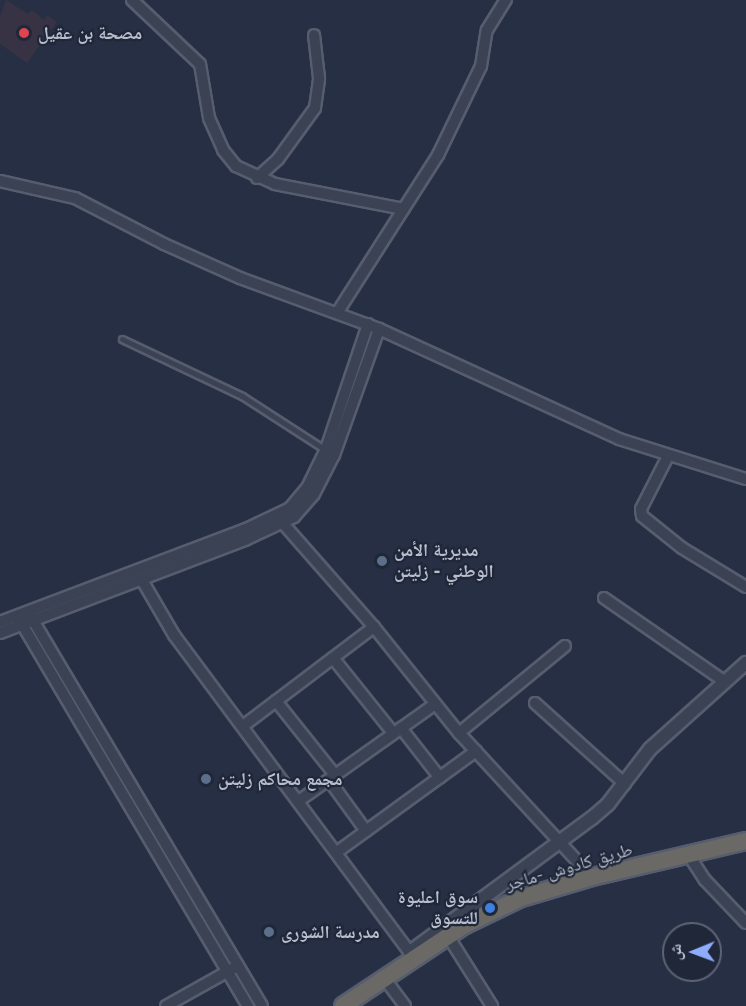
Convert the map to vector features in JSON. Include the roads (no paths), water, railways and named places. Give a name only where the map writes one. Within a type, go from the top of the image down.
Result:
[{"type":"highway","name":"طريق كادوش -ماجر","points":[[412,955],[521,898],[592,877],[746,841]]},
{"type":"highway","points":[[344,1006],[412,955]]},
{"type":"highway","points":[[330,1006],[412,955]]},
{"type":"street","points":[[132,0],[200,64],[209,118],[223,150],[236,166],[257,178],[404,208]]},
{"type":"street","points":[[337,313],[438,155],[481,66],[486,30],[506,0]]},
{"type":"street","points":[[257,178],[278,159],[315,108],[319,78],[314,35]]},
{"type":"street","points":[[0,181],[75,198],[240,278],[368,324],[574,421],[668,456],[746,479]]},
{"type":"street","points":[[330,452],[368,324]]},
{"type":"street","points":[[0,622],[25,618],[142,580],[280,520],[307,489],[330,452],[379,329]]},
{"type":"street","points":[[668,456],[641,509],[642,516],[682,548],[746,588]]},
{"type":"street","points":[[0,633],[25,618],[280,520]]},
{"type":"street","points":[[280,520],[374,627],[459,733],[592,877]]},
{"type":"street","points":[[142,580],[174,635],[300,800],[412,955],[592,818],[625,784],[650,749],[746,663]]},
{"type":"street","points":[[604,598],[724,681]]},
{"type":"street","points":[[25,618],[232,969],[248,1006]]},
{"type":"street","points":[[243,726],[374,627]]},
{"type":"street","points":[[459,733],[565,646]]},
{"type":"street","points":[[333,658],[440,778]]},
{"type":"street","points":[[276,701],[332,778],[366,831]]},
{"type":"street","points":[[535,703],[625,784]]},
{"type":"street","points":[[300,800],[435,704]]},
{"type":"street","points":[[337,852],[476,751]]},
{"type":"street","points":[[688,854],[705,880],[746,923]]},
{"type":"street","points":[[448,936],[492,1006]]},
{"type":"street","points":[[166,1006],[232,969]]},
{"type":"street","points":[[232,969],[262,1006]]},
{"type":"street","points":[[384,978],[405,1006]]},
{"type":"lane","points":[[122,339],[242,396],[330,452]]},
{"type":"place","name":"مصحة بن عقيل","points":[[24,33]]},
{"type":"place","name":"مديرية الأمن الوطني - زليتن","points":[[382,561]]},
{"type":"place","name":"مجمع محاكم زليتن","points":[[206,779]]},
{"type":"place","name":"سوق اعليوة للتسوق","points":[[490,908]]},
{"type":"place","name":"مدرسة الشورى","points":[[269,932]]}]
